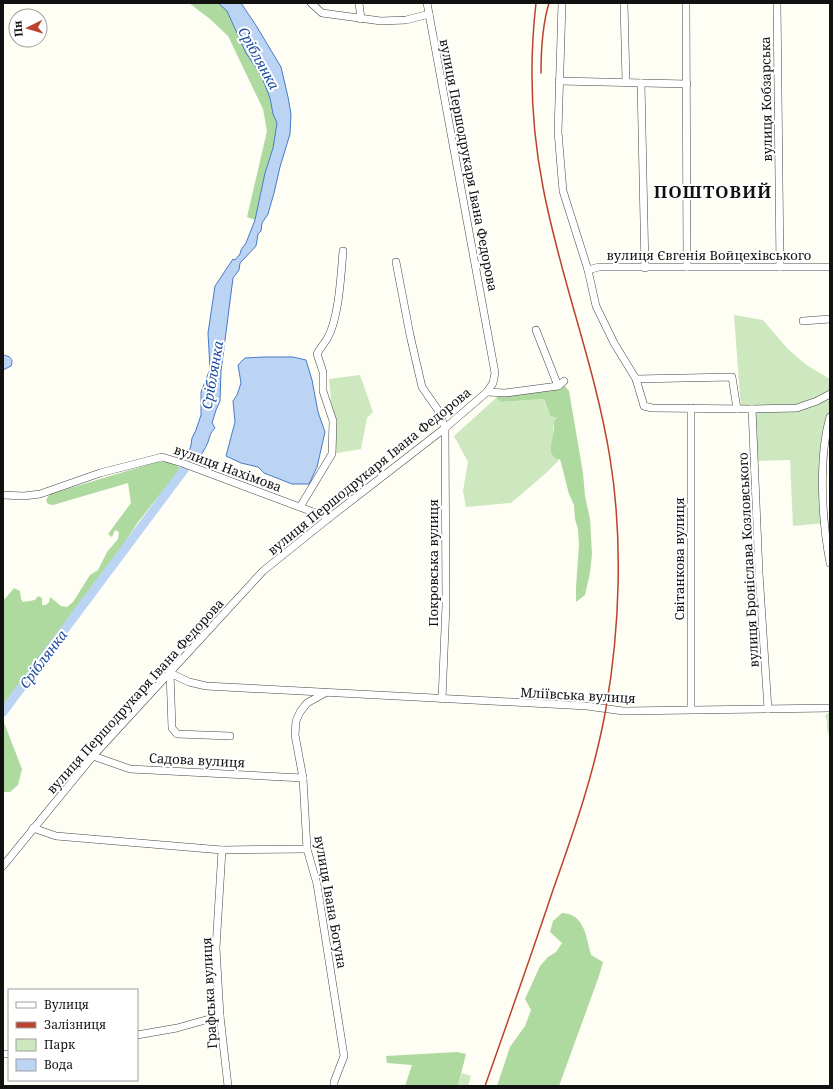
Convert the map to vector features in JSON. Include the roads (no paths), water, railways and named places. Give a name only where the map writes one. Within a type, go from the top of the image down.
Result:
[{"type":"street","points":[[311,3],[322,13],[381,21],[400,20],[429,14]]},
{"type":"street","points":[[359,3],[361,19]]},
{"type":"street","name":"вулиця Першодрукаря Івана Федорова","points":[[3,866],[93,756],[263,571],[328,518],[445,428],[487,392],[494,383],[495,373],[427,3]]},
{"type":"street","points":[[562,3],[558,132],[563,191],[588,270],[596,306],[614,343],[636,379],[644,406],[652,408],[797,408],[817,401],[830,394]]},
{"type":"street","points":[[624,3],[626,82]]},
{"type":"street","points":[[686,3],[688,268]]},
{"type":"street","name":"вулиця Кобзарська","points":[[777,3],[780,267]]},
{"type":"street","points":[[559,81],[687,84]]},
{"type":"street","points":[[641,83],[644,268]]},
{"type":"street","points":[[300,507],[332,454],[332,422],[323,391],[323,372],[316,354],[327,339],[336,311],[341,281],[343,251]]},
{"type":"street","points":[[396,262],[422,387],[438,410],[445,428]]},
{"type":"street","name":"вулиця Євгенія Войцехівського","points":[[588,270],[599,267],[830,267]]},
{"type":"street","points":[[803,320],[830,319]]},
{"type":"street","points":[[487,392],[505,393],[561,383],[536,330]]},
{"type":"street","points":[[636,379],[732,378],[737,409]]},
{"type":"street","name":"Світанкова вулиця","points":[[691,408],[691,709]]},
{"type":"street","name":"вулиця Броніслава Козловського","points":[[752,409],[759,573],[768,709]]},
{"type":"street","points":[[830,417],[823,456],[824,506],[830,563]]},
{"type":"street","name":"Покровська вулиця","points":[[442,699],[446,605],[445,428]]},
{"type":"street","name":"вулиця Нахімова","points":[[3,495],[24,496],[40,494],[100,473],[162,457],[182,462],[328,518]]},
{"type":"street","points":[[230,736],[177,734],[172,728],[170,673],[189,682],[206,686],[325,692]]},
{"type":"street","name":"Мліївська вулиця","points":[[325,692],[587,706],[623,711],[830,708]]},
{"type":"street","name":"вулиця Івана Богуна","points":[[325,692],[307,703],[300,712],[296,722],[295,735],[302,778],[307,849],[317,884],[344,1056],[334,1082],[334,1086]]},
{"type":"street","name":"Садова вулиця","points":[[93,756],[130,769],[302,778]]},
{"type":"street","points":[[33,828],[56,836],[222,850],[307,849]]},
{"type":"street","name":"Графська вулиця","points":[[222,850],[216,948],[220,1016],[228,1086]]},
{"type":"street","points":[[138,1035],[177,1028],[220,1016]]},
{"type":"water","points":[[218,3],[241,3],[257,27],[281,67],[291,114],[290,134],[268,214],[262,223],[256,246],[240,263],[239,270],[233,278],[221,371],[220,401],[212,423],[215,428],[196,462],[187,459],[192,438],[201,415],[201,392],[210,369],[208,333],[215,286],[233,259],[235,260],[240,254],[255,220],[265,173],[273,148],[277,123],[273,114],[270,98],[261,75],[246,53],[227,11]]},
{"type":"water","points":[[3,355],[8,356],[12,361],[11,366],[3,370]]},
{"type":"water","points":[[293,357],[306,360],[312,380],[318,412],[325,432],[317,467],[309,484],[292,484],[264,473],[258,467],[241,463],[226,456],[235,422],[233,401],[237,395],[241,383],[238,365],[245,358]]},
{"type":"waterway","name":"Сріблянка","points":[[3,712],[192,459]]},
{"type":"railway","points":[[485,1086],[569,846],[590,778],[606,708],[611,678],[617,615],[617,520],[610,458],[604,423],[550,221],[539,164],[532,95],[532,49],[536,3]]},
{"type":"railway","points":[[541,73],[542,38],[549,3]]},
{"type":"district","name":"ПОШТОВИЙ","points":[[713,191]]}]
